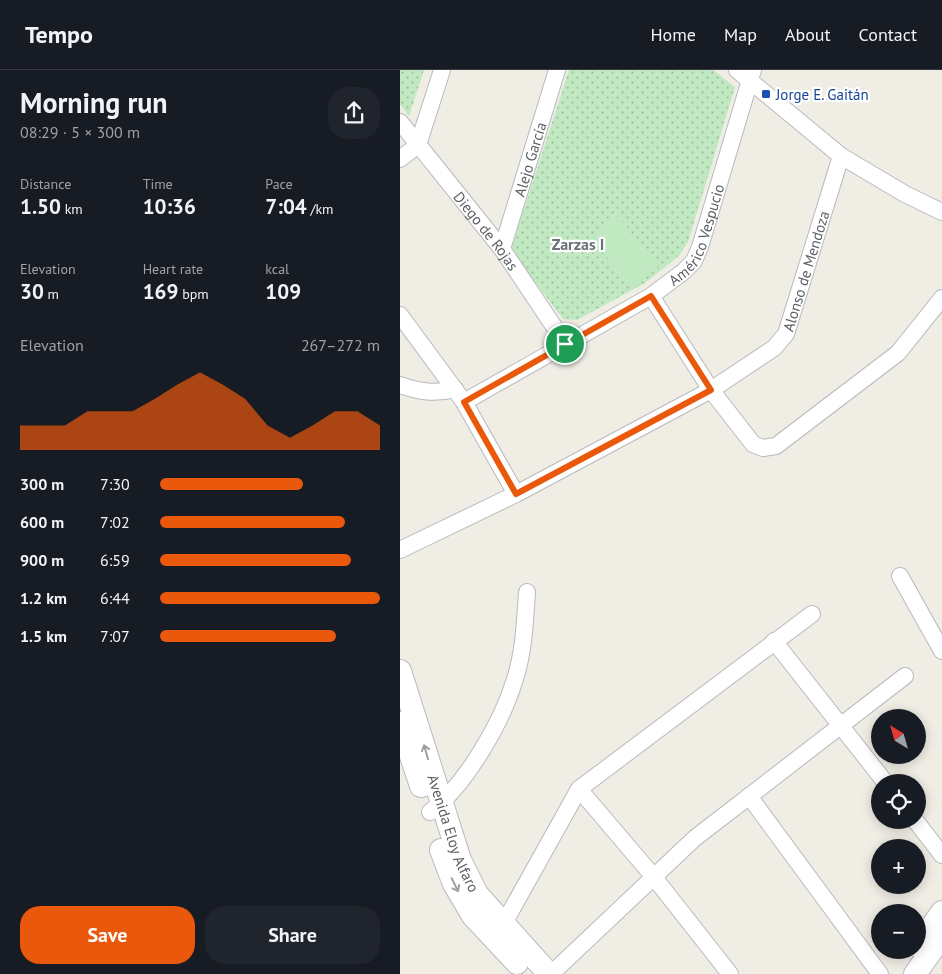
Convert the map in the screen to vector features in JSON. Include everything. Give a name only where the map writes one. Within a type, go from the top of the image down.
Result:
[{"type":"street","points":[[400,159],[418,146],[442,70]]},
{"type":"street","name":"Alejo García","points":[[502,250],[557,70]]},
{"type":"street","points":[[746,73],[841,156],[905,194],[942,212]]},
{"type":"street","name":"Américo Vespucio","points":[[400,385],[418,391],[460,395],[565,344],[651,296],[683,272],[694,261],[700,248],[746,73]]},
{"type":"street","name":"Diego de Rojas","points":[[400,122],[502,250],[565,344]]},
{"type":"street","name":"Alonso de Mendoza","points":[[400,550],[516,494],[711,390],[774,348],[786,334],[841,156]]},
{"type":"street","points":[[651,296],[711,390],[753,444],[763,448],[776,446],[898,353],[942,298]]},
{"type":"street","points":[[400,315],[460,395],[516,494]]},
{"type":"street","points":[[900,576],[942,651]]},
{"type":"street","points":[[436,808],[462,782],[505,706],[516,678],[522,649],[528,592]]},
{"type":"street","points":[[504,925],[579,789],[812,614]]},
{"type":"street","points":[[774,641],[879,774]]},
{"type":"street","name":"Avenida Eloy Alfaro","points":[[400,671],[420,731],[436,808],[436,833],[454,884],[473,916],[528,974]]},
{"type":"street","points":[[550,974],[653,876],[696,838],[905,676]]},
{"type":"street","name":"Avenida Eloy Alfaro","points":[[400,723],[436,808],[477,894],[550,974]]},
{"type":"street","points":[[579,789],[653,876],[730,974]]},
{"type":"street","points":[[749,796],[880,974]]},
{"type":"street","points":[[922,829],[942,855]]},
{"type":"street","points":[[926,935],[942,912]]},
{"type":"street","points":[[915,974],[942,936]]},
{"type":"street","points":[[897,974],[908,959]]},
{"type":"green space","points":[[400,70],[424,70],[409,116],[400,104]]},
{"type":"green space","points":[[569,70],[713,70],[735,87],[688,242],[679,256],[645,283],[577,320],[563,319],[511,250]]},
{"type":"green space","points":[[618,216],[658,268],[631,288],[592,238]]},
{"type":"place","name":"Jorge E. Gaitán","points":[[766,94]]},
{"type":"district","name":"Zarzas I","points":[[578,244]]},
{"type":"route","points":[[651,296],[711,390],[516,494],[464,402],[565,344],[651,296]]}]
